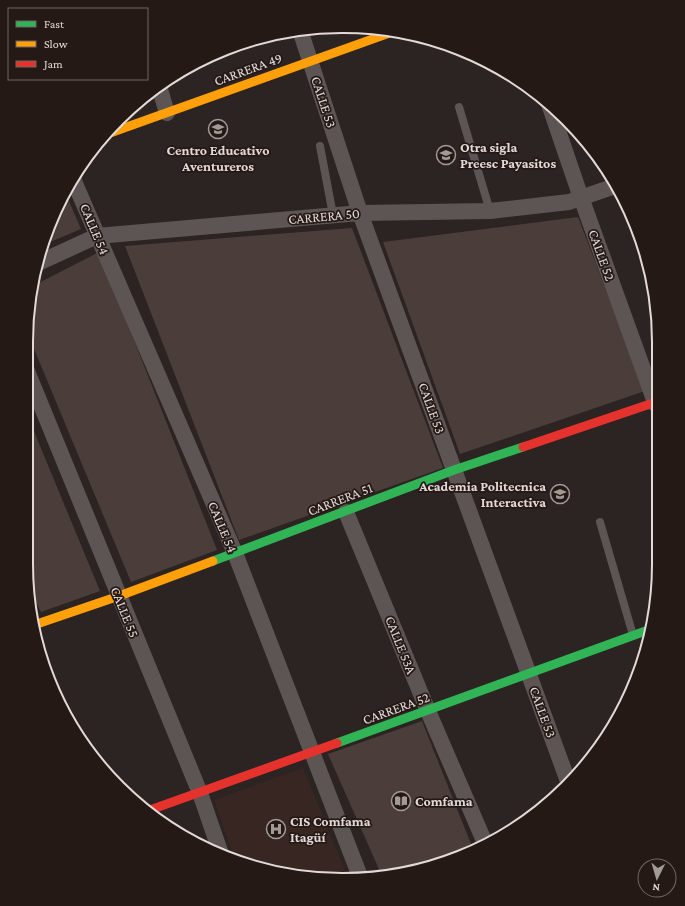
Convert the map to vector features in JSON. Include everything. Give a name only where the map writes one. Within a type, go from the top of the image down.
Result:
[{"type":"main road","name":"CARRERA 49","points":[[118,130],[381,36]]},
{"type":"main road","name":"CARRERA 51","points":[[39,621],[119,596],[346,512],[454,470],[652,405]]},
{"type":"main road","name":"CARRERA 52","points":[[154,809],[428,711],[644,632]]},
{"type":"street","name":"CALLE 53","points":[[302,36],[360,213],[566,777]]},
{"type":"street","points":[[161,92],[167,112]]},
{"type":"street","name":"CALLE 52","points":[[553,116],[581,199],[652,393]]},
{"type":"street","name":"CALLE 54","points":[[76,185],[235,553],[358,872]]},
{"type":"street","name":"CARRERA 50","points":[[45,260],[97,236],[360,213],[490,211],[569,202],[611,188]]},
{"type":"street","name":"CALLE 55","points":[[33,388],[200,793],[218,847]]},
{"type":"street","name":"CALLE 53A","points":[[346,512],[428,711],[483,839]]},
{"type":"lane","points":[[459,107],[490,211]]},
{"type":"lane","points":[[320,146],[333,215]]},
{"type":"lane","points":[[600,522],[633,636]]},
{"type":"shaded area","name":"CIS Comfama Itagüí","points":[[303,768],[346,873],[322,872],[282,867],[243,857],[232,852],[214,800]]},
{"type":"building","points":[[156,96],[157,98],[150,101]]},
{"type":"building","points":[[68,200],[81,229],[49,242]]},
{"type":"building","points":[[578,217],[645,391],[460,454],[383,242]]},
{"type":"building","points":[[352,228],[443,468],[239,540],[125,246]]},
{"type":"building","points":[[99,252],[217,550],[131,582],[33,346],[34,322],[39,283]]},
{"type":"building","points":[[33,429],[100,591],[41,612],[36,602],[33,564]]},
{"type":"building","name":"Comfama","points":[[422,721],[471,844],[442,857],[403,867],[379,870],[328,754]]},
{"type":"traffic: fast","points":[[213,561],[454,470],[523,447]]},
{"type":"traffic: fast","points":[[337,743],[644,631]]},
{"type":"traffic: slow","points":[[118,130],[381,36]]},
{"type":"traffic: slow","points":[[39,623],[119,596],[213,561]]},
{"type":"traffic: jam","points":[[523,447],[652,403]]},
{"type":"traffic: jam","points":[[154,809],[337,743]]},
{"type":"place","name":"Centro Educativo Aventureros","points":[[218,129]]},
{"type":"place","name":"Otra sigla Preesc Payasitos","points":[[446,155]]},
{"type":"place","name":"Academia Politecnica Interactiva","points":[[560,494]]},
{"type":"place","name":"Comfama","points":[[401,801]]},
{"type":"place","name":"CIS Comfama Itagüí","points":[[276,829]]}]
